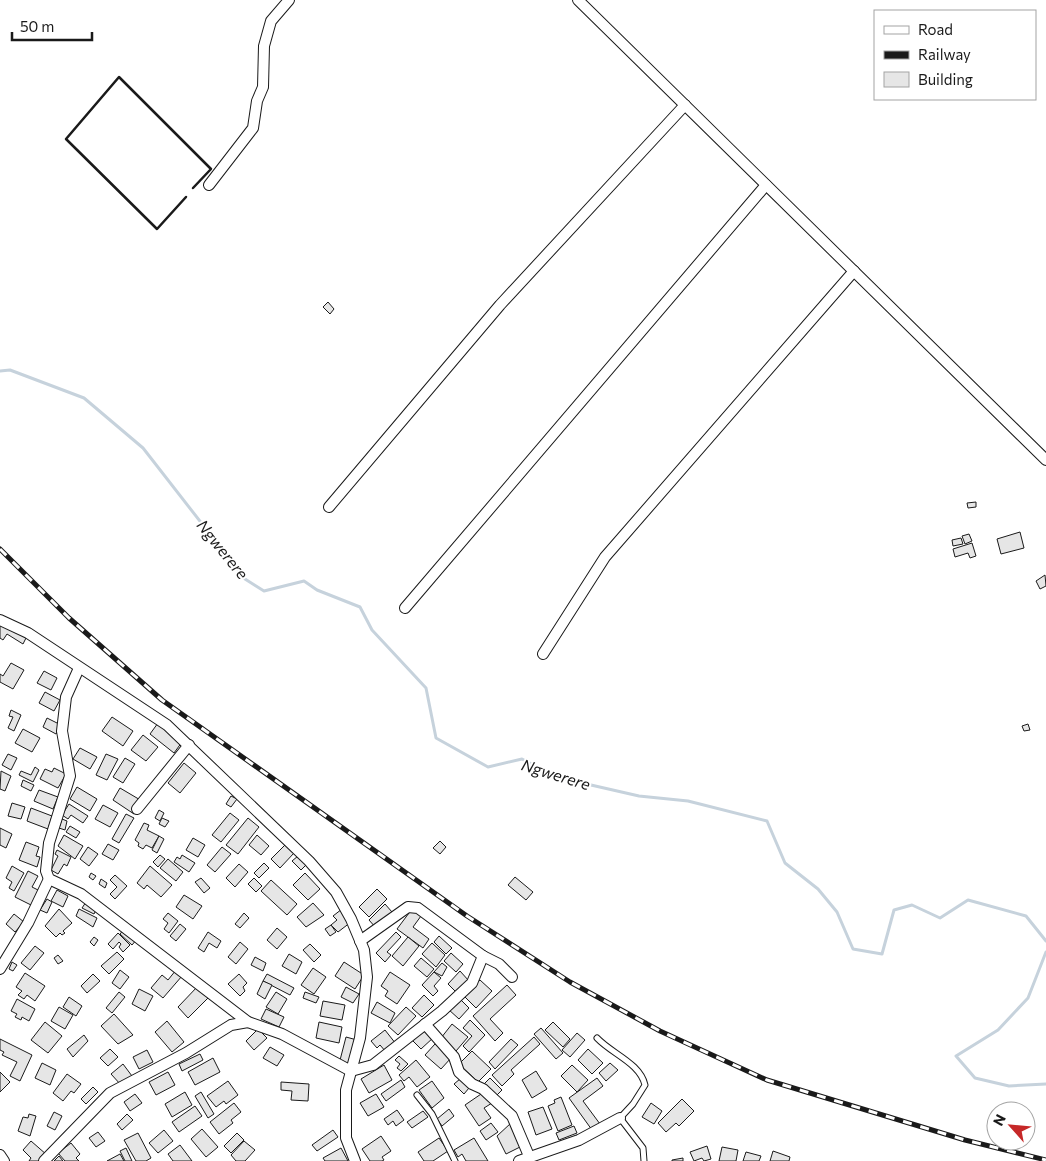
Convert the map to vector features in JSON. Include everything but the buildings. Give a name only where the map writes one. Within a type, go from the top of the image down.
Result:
[{"type":"street","points":[[208,185],[253,128],[257,101],[263,87],[264,46],[271,21],[289,0]]},
{"type":"street","points":[[578,0],[1046,460]]},
{"type":"street","points":[[329,507],[500,305],[685,105]]},
{"type":"street","points":[[405,608],[766,184]]},
{"type":"street","points":[[543,654],[605,557],[854,271]]},
{"type":"street","points":[[0,620],[28,633],[167,725],[314,868],[336,892],[351,919],[364,950],[367,977],[360,1038],[346,1090],[346,1138],[355,1161]]},
{"type":"street","points":[[79,668],[66,697],[62,731],[70,776],[49,843],[46,871],[49,879],[81,894],[248,1022],[282,1034],[352,1071],[374,1064],[426,1024],[472,983],[484,956]]},
{"type":"street","points":[[138,809],[189,745]]},
{"type":"street","points":[[0,968],[28,923],[49,879]]},
{"type":"street","points":[[360,941],[408,907],[418,908],[484,956],[499,964],[512,977]]},
{"type":"street","points":[[44,1161],[110,1094],[186,1053],[231,1025],[248,1022]]},
{"type":"street","points":[[426,1024],[454,1057],[459,1072],[472,1084],[483,1089],[512,1116],[529,1156]]},
{"type":"street","points":[[519,1161],[579,1140],[620,1118]]},
{"type":"street","points":[[0,1155],[4,1161]]},
{"type":"lane","points":[[597,1038],[643,1077],[645,1085],[640,1095],[620,1118],[643,1148],[644,1161]]},
{"type":"lane","points":[[417,1095],[432,1114],[455,1161]]},
{"type":"waterway","name":"Ngwerere","points":[[0,371],[10,370],[84,398],[143,448],[245,579],[264,591],[304,581],[317,590],[360,607],[372,630],[426,688],[436,738],[488,767],[522,759],[556,777],[639,796],[688,801],[767,821],[785,863],[818,889],[837,912],[853,949],[882,954],[894,910],[912,905],[940,918],[968,900],[1026,916],[1046,941]]},
{"type":"waterway","name":"Ngwerere","points":[[1046,952],[1028,998],[998,1030],[956,1056],[975,1078],[1009,1086],[1046,1084]]},
{"type":"railway","points":[[0,549],[69,618],[162,700],[467,916],[570,982],[660,1031],[767,1080],[965,1140],[1046,1160]]},
{"type":"wall","points":[[186,197],[157,229],[66,139],[119,77],[211,169],[193,188]]}]
